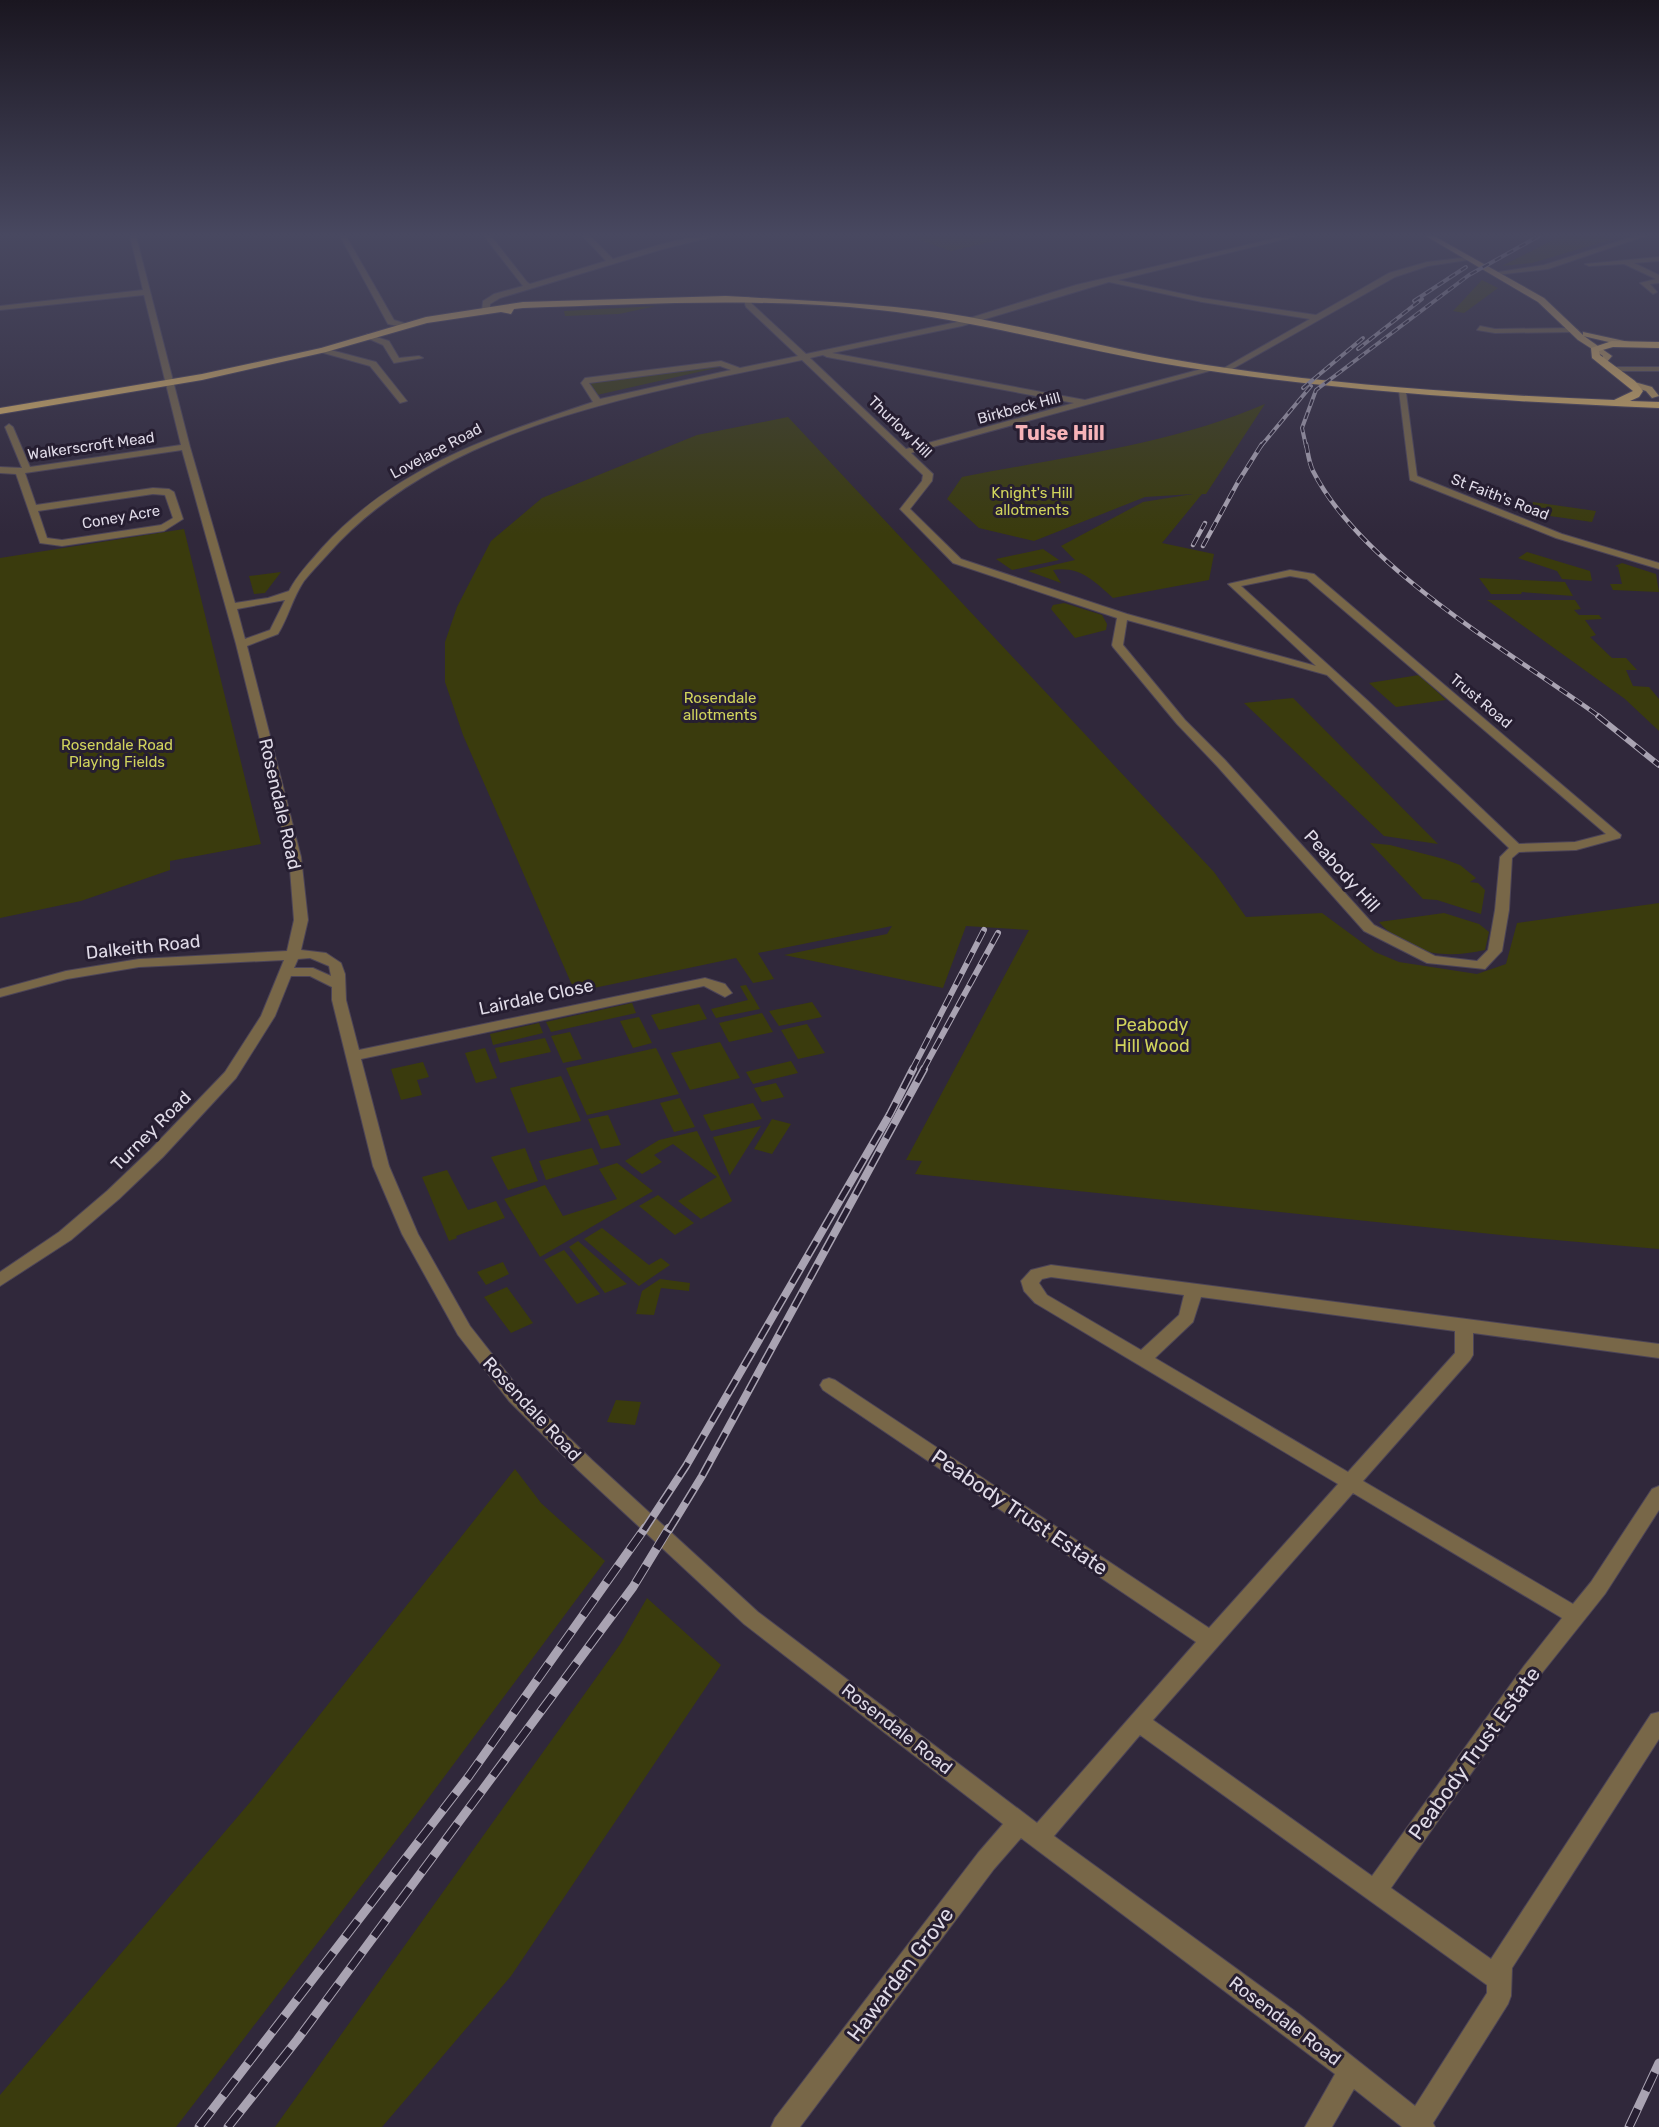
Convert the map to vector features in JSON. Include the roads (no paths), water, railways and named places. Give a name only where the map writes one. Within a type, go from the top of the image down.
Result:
[{"type":"highway","points":[[1038,335],[1210,368],[1402,393],[1616,402],[1658,399]]},
{"type":"highway","points":[[0,411],[271,363],[370,336]]},
{"type":"highway","points":[[1616,402],[1635,395],[1635,387],[1598,355],[1626,344],[1659,345]]},
{"type":"main road","points":[[1579,335],[1598,355]]},
{"type":"main road","points":[[1594,335],[1626,344]]},
{"type":"main road","points":[[1635,387],[1658,399]]},
{"type":"street","name":"Rosendale Road","points":[[159,335],[186,447],[241,644],[295,857],[301,920],[286,972]]},
{"type":"street","name":"Thurlow Hill","points":[[781,335],[927,474],[927,482],[905,509],[957,561],[1123,616]]},
{"type":"street","name":"Lovelace Road","points":[[241,644],[274,632],[291,594],[316,559],[344,530],[384,496],[419,474],[500,436],[597,402],[901,335]]},
{"type":"street","points":[[1227,370],[1288,335]]},
{"type":"street","points":[[370,336],[386,343],[397,361],[419,358]]},
{"type":"street","points":[[323,350],[373,364],[403,402]]},
{"type":"street","points":[[821,353],[1087,403]]},
{"type":"street","name":"Lovelace Road","points":[[597,402],[585,383],[588,380],[714,363],[726,363],[738,370]]},
{"type":"street","name":"Birkbeck Hill","points":[[904,452],[1210,368]]},
{"type":"street","points":[[1612,369],[1659,369]]},
{"type":"street","name":"St Faith's Road","points":[[1402,393],[1413,478],[1570,540],[1659,566]]},
{"type":"street","name":"Coney Acre","points":[[9,427],[24,470],[31,509],[43,541],[62,543],[164,528],[178,519],[169,492],[153,491],[31,509]]},
{"type":"street","name":"Walkerscroft Mead","points":[[0,470],[24,470],[186,447]]},
{"type":"street","name":"Trust Road","points":[[1297,641],[1233,584],[1290,573],[1310,576],[1615,835],[1576,846],[1516,848]]},
{"type":"street","points":[[231,608],[270,601],[291,594]]},
{"type":"street","points":[[1123,616],[1331,673]]},
{"type":"street","name":"Peabody Hill","points":[[1123,616],[1117,645],[1127,658],[1181,722],[1369,928],[1432,960],[1480,966],[1495,951],[1502,910],[1506,856],[1516,848]]},
{"type":"street","points":[[1270,656],[1297,641],[1516,848]]},
{"type":"street","name":"Dalkeith Road","points":[[0,993],[66,975],[139,963],[293,954],[318,955],[337,965],[341,975],[338,985]]},
{"type":"street","points":[[286,972],[313,972],[338,985]]},
{"type":"street","name":"Turney Road","points":[[0,1280],[65,1236],[113,1195],[208,1101],[253,1043],[286,972]]},
{"type":"street","name":"Lairdale Close","points":[[353,1056],[705,982],[720,987],[725,993]]},
{"type":"street","name":"Rosendale Road","points":[[338,985],[381,1167],[410,1234],[464,1330],[515,1396],[585,1465],[752,1618],[1038,1838],[1351,2070],[1420,2125]]},
{"type":"street","points":[[1575,1616],[1035,1296],[1030,1287],[1033,1277],[1051,1271],[1659,1351]]},
{"type":"street","points":[[1142,1359],[1187,1318],[1194,1290]]},
{"type":"street","points":[[1038,1838],[1210,1640],[1464,1355],[1464,1326]]},
{"type":"street","name":"Peabody Trust Estate","points":[[829,1385],[1210,1640]]},
{"type":"street","name":"Peabody Trust Estate","points":[[1375,1891],[1531,1672],[1598,1588],[1659,1494]]},
{"type":"street","points":[[1420,2125],[1499,1996],[1500,1965],[1659,1721]]},
{"type":"street","points":[[1138,1722],[1500,1980]]},
{"type":"street","name":"Hawarden Grove","points":[[784,2127],[986,1861],[1019,1823]]},
{"type":"street","points":[[1318,2127],[1351,2070]]},
{"type":"railway","points":[[1358,349],[1376,335]]},
{"type":"railway","points":[[1306,446],[1302,428],[1316,390],[1389,335]]},
{"type":"railway","points":[[1303,388],[1363,338]]},
{"type":"railway","points":[[1261,446],[1311,386]]},
{"type":"railway","points":[[1203,546],[1262,444]]},
{"type":"railway","points":[[1306,444],[1313,471],[1336,507],[1366,541],[1402,575],[1483,637],[1600,717]]},
{"type":"railway","points":[[1193,545],[1205,523]]},
{"type":"railway","points":[[1598,716],[1659,765]]},
{"type":"railway","points":[[912,1070],[984,930]]},
{"type":"railway","points":[[923,1070],[998,933]]},
{"type":"railway","points":[[644,1530],[686,1466],[890,1114],[913,1069]]},
{"type":"railway","points":[[669,1530],[702,1476],[924,1069]]},
{"type":"railway","points":[[199,2127],[469,1776],[645,1528]]},
{"type":"railway","points":[[228,2127],[297,2040],[633,1587],[669,1528]]},
{"type":"railway","points":[[1629,2127],[1659,2063]]},
{"type":"district","name":"Tulse Hill","points":[[1060,433]]},
{"type":"park label","name":"Knight's Hill allotments","points":[[1032,502]]},
{"type":"park label","name":"Rosendale allotments","points":[[720,706]]},
{"type":"park label","name":"Rosendale Road Playing Fields","points":[[117,754]]},
{"type":"park label","name":"Peabody Hill Wood","points":[[1152,1035]]}]
